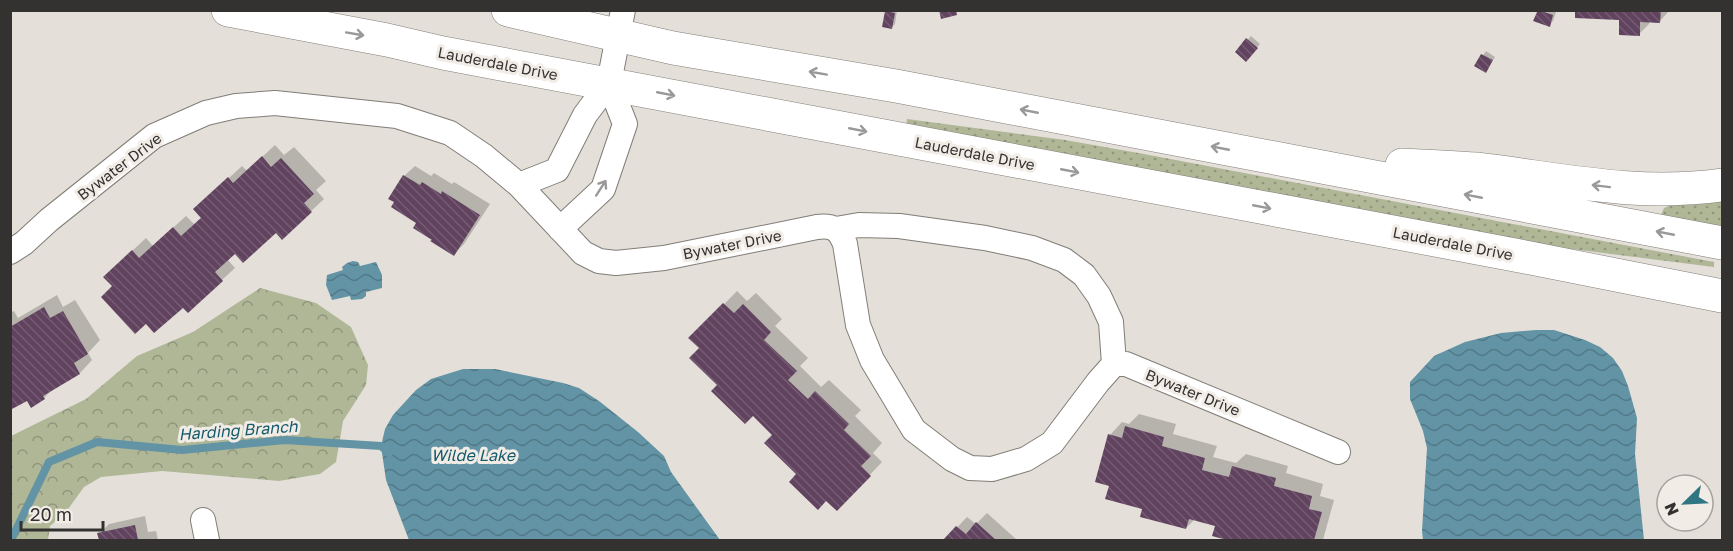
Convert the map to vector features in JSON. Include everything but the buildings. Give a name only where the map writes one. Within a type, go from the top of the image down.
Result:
[{"type":"main road","name":"Lauderdale Drive","points":[[228,10],[1719,296]]},
{"type":"main road","points":[[508,10],[621,23],[673,48],[896,86],[1722,243]]},
{"type":"main road","points":[[1268,157],[1474,169],[1622,188],[1676,190],[1722,185]]},
{"type":"street","points":[[519,185],[557,170],[585,115],[609,83],[621,23]]},
{"type":"street","points":[[560,229],[603,189],[625,124],[609,83]]},
{"type":"street","name":"Bywater Drive","points":[[10,252],[154,136],[206,113],[236,106],[274,103],[397,116],[450,133],[484,156],[519,185],[583,253],[599,261],[616,263],[664,258],[817,227],[828,226],[836,229],[859,225],[899,226],[985,238],[1032,248],[1064,260],[1084,275],[1099,296],[1110,322],[1114,364],[1126,364],[1338,452]]},
{"type":"street","points":[[836,229],[845,244],[858,325],[872,360],[914,430],[952,459],[970,468],[992,469],[1026,459],[1052,443],[1114,364]]},
{"type":"green space","points":[[907,119],[1065,140],[1144,154],[1714,262],[1714,267],[1540,245],[906,126]]},
{"type":"green space","points":[[1722,201],[1722,231],[1661,215],[1664,208],[1669,206]]},
{"type":"green space","points":[[260,288],[316,303],[351,327],[368,365],[366,385],[343,421],[336,462],[320,474],[279,481],[162,471],[101,477],[84,487],[66,512],[50,526],[48,540],[11,540],[11,436],[86,399],[137,356],[193,332]]},
{"type":"water","points":[[353,261],[358,262],[360,266],[376,262],[382,275],[382,288],[366,292],[366,296],[362,299],[351,300],[350,296],[332,300],[326,285],[327,275],[343,270],[342,267]]},
{"type":"water","points":[[1554,330],[1600,347],[1613,358],[1622,371],[1637,418],[1635,454],[1644,540],[1423,540],[1427,448],[1410,399],[1410,382],[1434,356],[1465,342],[1501,333]]},
{"type":"water","name":"Wilde Lake","points":[[463,369],[495,369],[563,383],[579,388],[599,401],[664,456],[671,472],[720,540],[409,540],[386,480],[381,446],[385,429],[393,415],[416,390],[431,379]]},
{"type":"waterway","name":"Harding Branch","points":[[11,540],[49,462],[97,442],[182,450],[285,440],[381,446],[389,453]]}]
